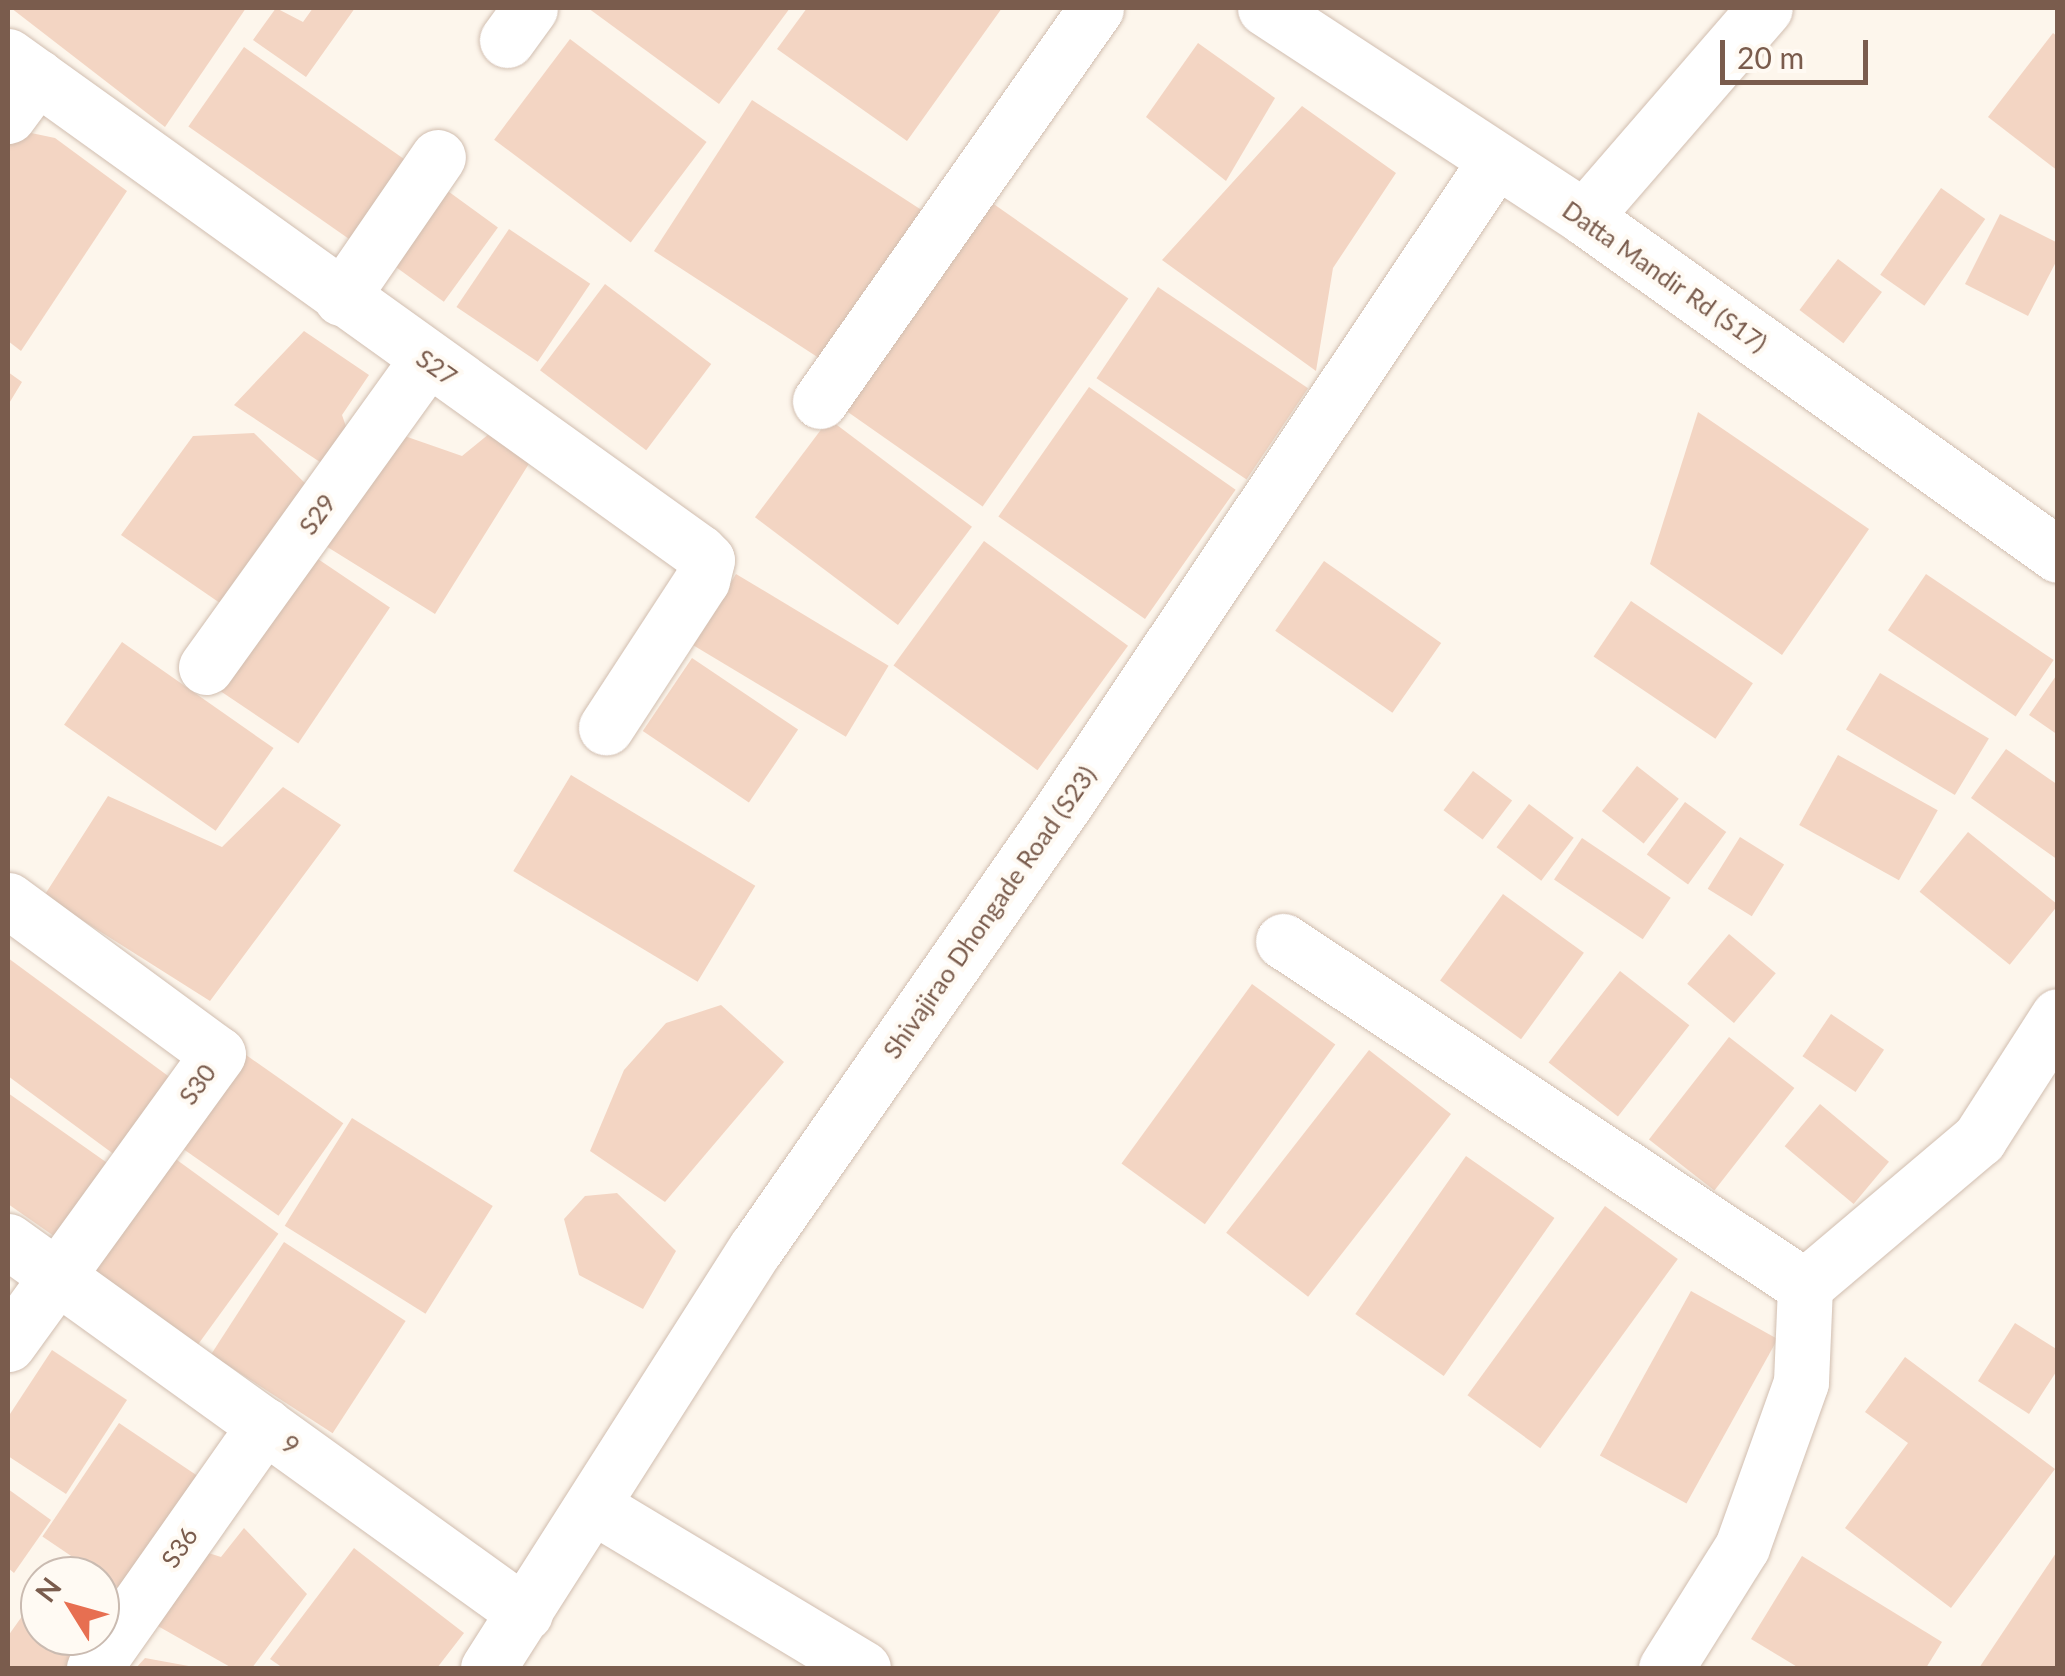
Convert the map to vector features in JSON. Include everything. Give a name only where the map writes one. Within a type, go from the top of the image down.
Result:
[{"type":"street","points":[[820,401],[1096,8]]},
{"type":"street","name":"Datta Mandir Rd (S17)","points":[[1265,8],[1584,217],[2058,555]]},
{"type":"street","points":[[1584,217],[1764,8]]},
{"type":"street","name":"S27","points":[[17,83],[340,298],[706,560],[702,580],[606,727]]},
{"type":"street","points":[[340,298],[438,158]]},
{"type":"street","name":"Shivajirao Dhongade Road (S23)","points":[[488,1668],[756,1248],[1064,804],[1496,160]]},
{"type":"street","name":"S29","points":[[206,667],[427,360]]},
{"type":"street","name":"S30","points":[[8,900],[218,1054],[56,1276]]},
{"type":"street","points":[[1283,941],[1805,1286]]},
{"type":"street","points":[[1666,1668],[1742,1548],[1800,1382],[1805,1286],[1978,1139],[2058,1016]]},
{"type":"street","name":"9","points":[[8,1241],[525,1614]]},
{"type":"street","points":[[8,1344],[56,1276]]},
{"type":"street","name":"S36","points":[[94,1668],[264,1425]]},
{"type":"street","points":[[593,1506],[864,1668]]},
{"type":"building","points":[[11,8],[246,8],[165,127]]},
{"type":"building","points":[[276,8],[303,22],[313,8],[355,8],[306,77],[253,40]]},
{"type":"building","points":[[588,8],[790,8],[719,104]]},
{"type":"building","points":[[807,8],[1002,8],[907,141],[777,49]]},
{"type":"building","points":[[2053,33],[2058,37],[2058,171],[1988,117]]},
{"type":"building","points":[[570,39],[707,142],[631,243],[494,140]]},
{"type":"building","points":[[1198,43],[1275,98],[1226,181],[1146,117]]},
{"type":"building","points":[[244,47],[423,172],[367,251],[188,126]]},
{"type":"building","points":[[752,100],[923,211],[825,362],[654,251]]},
{"type":"building","points":[[1302,106],[1396,173],[1333,268],[1316,371],[1162,260]]},
{"type":"building","points":[[17,130],[55,138],[127,191],[21,351],[8,341],[8,143]]},
{"type":"building","points":[[434,181],[498,227],[444,302],[380,255]]},
{"type":"building","points":[[1941,188],[1985,219],[1924,306],[1880,275]]},
{"type":"building","points":[[985,198],[1128,298],[983,506],[839,406]]},
{"type":"building","points":[[2000,214],[2058,243],[2058,258],[2028,316],[1965,284]]},
{"type":"building","points":[[509,229],[590,284],[538,362],[456,307]]},
{"type":"building","points":[[1838,259],[1882,292],[1843,343],[1799,310]]},
{"type":"building","points":[[605,284],[711,364],[646,450],[540,370]]},
{"type":"building","points":[[1158,287],[1308,388],[1247,479],[1096,378]]},
{"type":"building","points":[[304,331],[369,375],[342,415],[349,435],[329,468],[234,405]]},
{"type":"building","points":[[8,372],[22,382],[8,405]]},
{"type":"building","points":[[1089,387],[1236,490],[1145,619],[998,516]]},
{"type":"building","points":[[1698,412],[1869,529],[1782,655],[1650,564]]},
{"type":"building","points":[[829,419],[972,527],[898,625],[755,517]]},
{"type":"building","points":[[500,425],[535,454],[435,614],[321,543],[396,433],[462,456]]},
{"type":"building","points":[[254,433],[310,488],[233,612],[121,535],[193,436]]},
{"type":"building","points":[[984,541],[1128,646],[1037,770],[893,666]]},
{"type":"building","points":[[312,555],[390,608],[298,744],[220,691]]},
{"type":"building","points":[[1324,561],[1441,643],[1392,713],[1275,631]]},
{"type":"building","points":[[736,574],[889,666],[846,737],[693,645]]},
{"type":"building","points":[[1926,574],[2054,660],[2016,716],[1888,630]]},
{"type":"building","points":[[1631,601],[1753,683],[1715,739],[1594,657]]},
{"type":"building","points":[[122,642],[274,748],[216,831],[64,725]]},
{"type":"building","points":[[692,658],[798,730],[749,803],[643,731]]},
{"type":"building","points":[[1880,673],[1989,738],[1955,795],[1846,730]]},
{"type":"building","points":[[2058,673],[2058,735],[2029,715]]},
{"type":"building","points":[[2006,749],[2058,785],[2058,860],[1971,798]]},
{"type":"building","points":[[1838,755],[1938,810],[1899,880],[1799,825]]},
{"type":"building","points":[[1637,766],[1679,799],[1644,844],[1602,811]]},
{"type":"building","points":[[1473,771],[1512,800],[1483,840],[1444,810]]},
{"type":"building","points":[[571,775],[755,886],[698,982],[513,871]]},
{"type":"building","points":[[283,787],[341,825],[210,1001],[44,896],[108,796],[222,847]]},
{"type":"building","points":[[1685,802],[1726,832],[1688,885],[1647,855]]},
{"type":"building","points":[[1529,804],[1574,838],[1541,881],[1497,847]]},
{"type":"building","points":[[1968,832],[2058,905],[2010,965],[1920,892]]},
{"type":"building","points":[[1740,837],[1784,865],[1752,916],[1708,889]]},
{"type":"building","points":[[1582,838],[1671,898],[1643,939],[1554,879]]},
{"type":"building","points":[[1503,894],[1584,953],[1521,1039],[1440,981]]},
{"type":"building","points":[[1729,934],[1776,973],[1734,1023],[1687,984]]},
{"type":"building","points":[[8,958],[179,1084],[123,1161],[8,1076]]},
{"type":"building","points":[[1620,971],[1689,1025],[1618,1117],[1549,1062]]},
{"type":"building","points":[[1252,984],[1335,1045],[1205,1224],[1122,1164]]},
{"type":"building","points":[[721,1005],[784,1062],[665,1202],[590,1151],[624,1070],[666,1023]]},
{"type":"building","points":[[1831,1014],[1884,1050],[1856,1092],[1802,1056]]},
{"type":"building","points":[[1729,1037],[1794,1088],[1714,1191],[1649,1139]]},
{"type":"building","points":[[236,1048],[343,1123],[278,1216],[171,1141]]},
{"type":"building","points":[[1369,1050],[1451,1114],[1308,1297],[1226,1233]]},
{"type":"building","points":[[8,1093],[113,1167],[61,1241],[8,1204]]},
{"type":"building","points":[[1820,1104],[1889,1162],[1854,1204],[1785,1146]]},
{"type":"building","points":[[352,1118],[493,1206],[425,1314],[285,1226]]},
{"type":"building","points":[[166,1152],[278,1234],[191,1353],[79,1272]]},
{"type":"building","points":[[1466,1156],[1554,1218],[1444,1376],[1355,1314]]},
{"type":"building","points":[[617,1193],[676,1251],[643,1309],[579,1275],[564,1219],[585,1196]]},
{"type":"building","points":[[1605,1206],[1678,1259],[1540,1448],[1467,1395]]},
{"type":"building","points":[[284,1242],[406,1321],[333,1433],[211,1354]]},
{"type":"building","points":[[1691,1291],[1778,1339],[1686,1503],[1600,1455]]},
{"type":"building","points":[[2015,1323],[2058,1350],[2058,1369],[2029,1414],[1978,1381]]},
{"type":"building","points":[[52,1350],[127,1400],[66,1494],[8,1456],[8,1417]]},
{"type":"building","points":[[1905,1357],[2055,1469],[1951,1608],[1845,1528],[1908,1443],[1865,1412]]},
{"type":"building","points":[[119,1423],[208,1483],[131,1596],[120,1589],[120,1556],[71,1556],[42,1537]]},
{"type":"building","points":[[8,1489],[51,1520],[26,1556],[20,1556],[14,1573],[8,1568]]},
{"type":"building","points":[[244,1528],[307,1594],[252,1668],[232,1668],[156,1625],[193,1548],[221,1557]]},
{"type":"building","points":[[354,1548],[464,1633],[437,1668],[283,1668],[270,1659]]},
{"type":"building","points":[[2058,1550],[2058,1668],[1979,1668]]},
{"type":"building","points":[[1802,1556],[1942,1642],[1926,1668],[1799,1668],[1751,1639]]},
{"type":"building","points":[[120,1599],[128,1605],[120,1616]]},
{"type":"building","points":[[20,1619],[20,1656],[91,1656],[82,1668],[8,1668],[8,1636]]},
{"type":"building","points":[[145,1658],[194,1667],[136,1668]]}]
